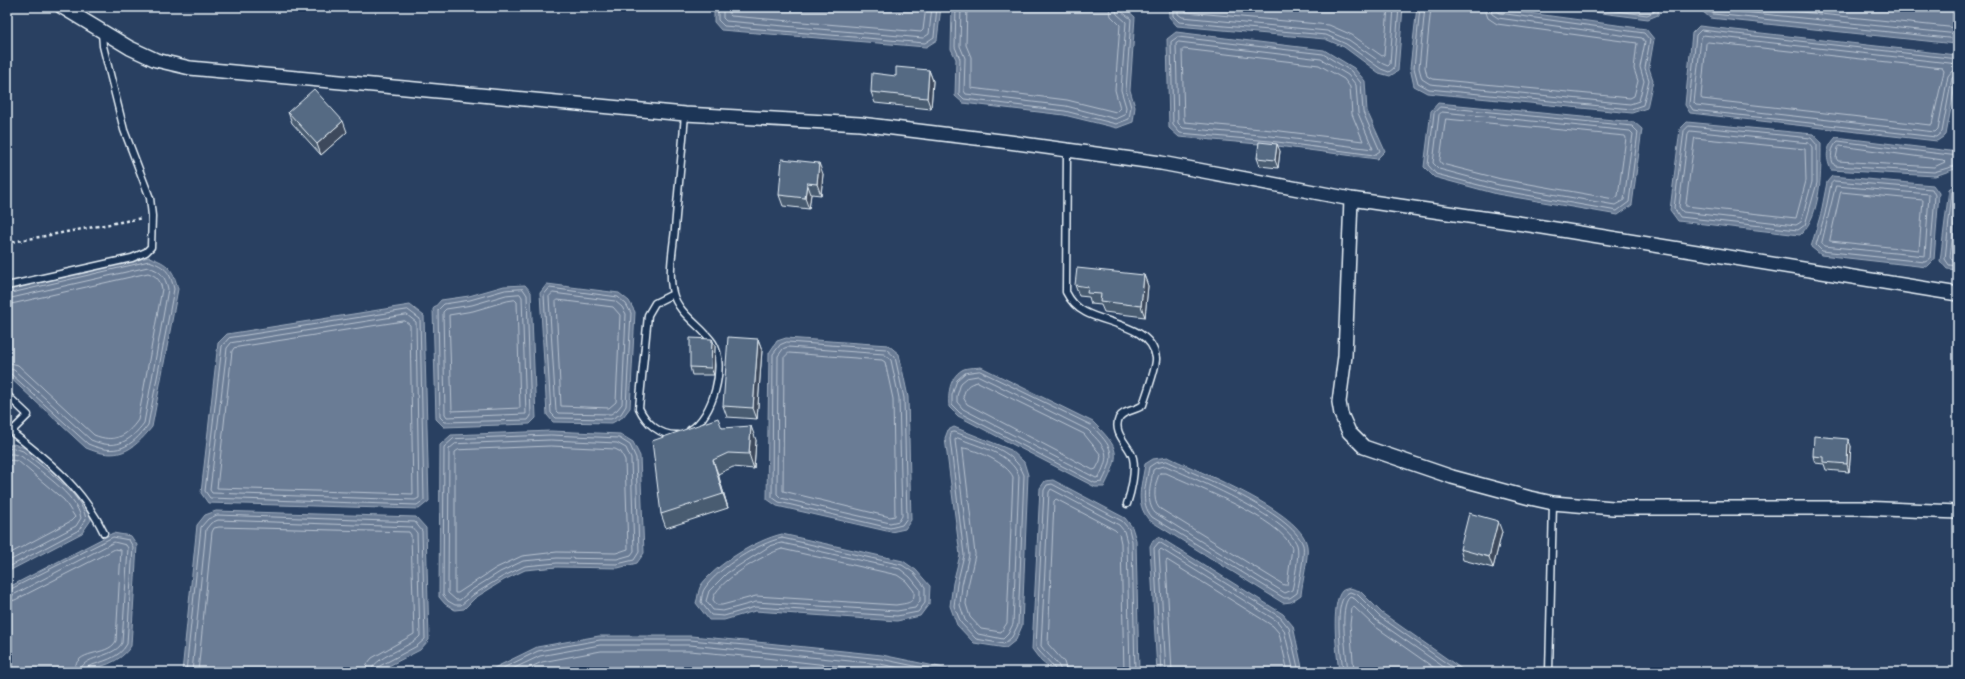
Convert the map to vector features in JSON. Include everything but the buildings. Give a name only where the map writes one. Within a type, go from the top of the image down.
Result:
[{"type":"street","points":[[62,7],[102,33],[130,48],[156,60],[190,68],[685,114],[860,124],[1067,150],[1161,164],[1351,199],[1524,224],[1958,294]]},
{"type":"street","points":[[1351,199],[1345,356],[1339,402],[1341,414],[1349,432],[1364,447],[1452,478],[1554,503],[1613,508],[1860,508],[1958,512]]},
{"type":"lane","points":[[7,286],[141,255],[151,247],[152,216],[150,198],[132,152],[117,104],[103,46],[102,33]]},
{"type":"lane","points":[[673,294],[655,303],[648,315],[638,408],[643,417],[660,433],[676,436],[692,430],[706,415],[714,398],[718,356],[713,343],[681,309],[673,294],[672,265],[685,114]]},
{"type":"lane","points":[[1067,150],[1066,292],[1069,299],[1084,312],[1137,332],[1146,338],[1153,347],[1156,359],[1143,405],[1139,409],[1125,412],[1120,418],[1118,424],[1124,443],[1130,451],[1133,459],[1132,482],[1127,504]]},
{"type":"lane","points":[[7,395],[28,415],[13,432],[7,436]]},
{"type":"lane","points":[[13,432],[81,494],[95,514],[104,533]]},
{"type":"lane","points":[[1549,672],[1554,503]]},
{"type":"path","points":[[7,243],[152,216]]},
{"type":"water","points":[[714,7],[941,7],[937,40],[926,47],[721,30],[714,22]]},
{"type":"water","points":[[952,7],[1099,7],[1126,9],[1135,17],[1130,90],[1135,107],[1133,122],[1117,128],[1064,115],[963,103],[955,96],[956,59],[951,49]]},
{"type":"water","points":[[1169,7],[1403,7],[1398,71],[1390,76],[1379,73],[1344,47],[1325,39],[1177,26],[1169,17]]},
{"type":"water","points":[[1417,7],[1485,7],[1646,29],[1654,39],[1649,68],[1653,80],[1647,108],[1632,113],[1427,93],[1414,86],[1410,68]]},
{"type":"water","points":[[1555,7],[1659,7],[1658,15],[1648,19]]},
{"type":"water","points":[[1701,7],[1958,7],[1958,42],[1955,44],[1710,18],[1701,10]]},
{"type":"water","points":[[1699,26],[1956,55],[1958,57],[1958,69],[1946,135],[1937,141],[1690,113],[1685,105],[1692,33]]},
{"type":"water","points":[[1176,32],[1324,50],[1354,68],[1365,81],[1367,111],[1385,151],[1377,159],[1270,145],[1179,137],[1169,128],[1167,39]]},
{"type":"water","points":[[1438,103],[1634,122],[1642,129],[1632,205],[1618,215],[1497,194],[1434,177],[1424,167],[1431,111]]},
{"type":"water","points":[[1687,122],[1813,134],[1821,143],[1819,192],[1813,216],[1800,235],[1678,221],[1670,210],[1680,129]]},
{"type":"water","points":[[1836,137],[1958,152],[1958,168],[1935,176],[1831,170],[1827,156],[1828,149]]},
{"type":"water","points":[[1832,176],[1933,185],[1939,193],[1934,260],[1927,267],[1821,255],[1811,247],[1821,213],[1827,182]]},
{"type":"water","points":[[1958,182],[1958,270],[1947,269],[1940,261],[1949,189]]},
{"type":"water","points":[[149,257],[161,262],[169,268],[178,289],[152,427],[138,443],[123,452],[107,454],[97,452],[86,448],[7,375],[7,290]]},
{"type":"water","points":[[547,284],[619,293],[629,301],[635,312],[630,408],[623,417],[612,423],[553,422],[547,415],[540,293]]},
{"type":"water","points":[[525,285],[531,292],[536,418],[530,424],[444,427],[436,419],[433,309],[441,300],[469,296],[504,286]]},
{"type":"water","points":[[410,305],[424,316],[429,501],[419,509],[208,503],[201,493],[218,343],[227,334]]},
{"type":"water","points":[[786,338],[888,345],[899,354],[908,397],[911,520],[905,529],[891,532],[777,506],[767,499],[769,353],[777,341]]},
{"type":"water","points":[[981,367],[1093,422],[1113,445],[1115,452],[1115,459],[1110,476],[1104,487],[1095,487],[958,416],[949,407],[949,392],[954,377],[964,369]]},
{"type":"water","points":[[954,427],[1011,450],[1024,462],[1028,475],[1022,626],[1016,640],[1006,648],[974,643],[957,625],[950,606],[953,583],[960,555],[945,438],[948,430]]},
{"type":"water","points":[[551,431],[620,434],[633,442],[640,456],[644,553],[637,563],[618,568],[557,567],[525,570],[504,580],[475,598],[464,609],[455,610],[445,604],[439,597],[440,445],[451,435]]},
{"type":"water","points":[[14,444],[25,448],[75,490],[88,507],[91,520],[82,533],[7,572],[7,446]]},
{"type":"water","points":[[1168,457],[1247,494],[1269,506],[1288,519],[1301,533],[1307,546],[1301,595],[1291,602],[1283,603],[1149,520],[1144,513],[1140,500],[1145,464],[1153,459]]},
{"type":"water","points":[[1053,480],[1125,518],[1132,527],[1136,540],[1139,672],[1054,672],[1041,661],[1032,649],[1040,488],[1045,481]]},
{"type":"water","points":[[216,511],[416,517],[426,528],[429,640],[420,650],[377,672],[182,672],[197,525],[205,515]]},
{"type":"water","points":[[113,533],[131,536],[137,545],[131,646],[121,657],[108,664],[92,669],[57,672],[7,672],[7,588]]},
{"type":"water","points":[[782,534],[903,561],[916,570],[930,586],[929,604],[920,616],[897,621],[755,611],[724,620],[709,620],[696,603],[701,585],[727,561],[749,547]]},
{"type":"water","points":[[1159,537],[1283,614],[1293,626],[1303,672],[1157,672],[1150,546],[1153,540]]},
{"type":"water","points":[[1350,588],[1360,591],[1382,613],[1466,672],[1339,672],[1335,630],[1336,607],[1338,598],[1342,591]]},
{"type":"water","points":[[599,636],[691,636],[767,643],[882,655],[963,672],[486,672],[537,647]]}]
